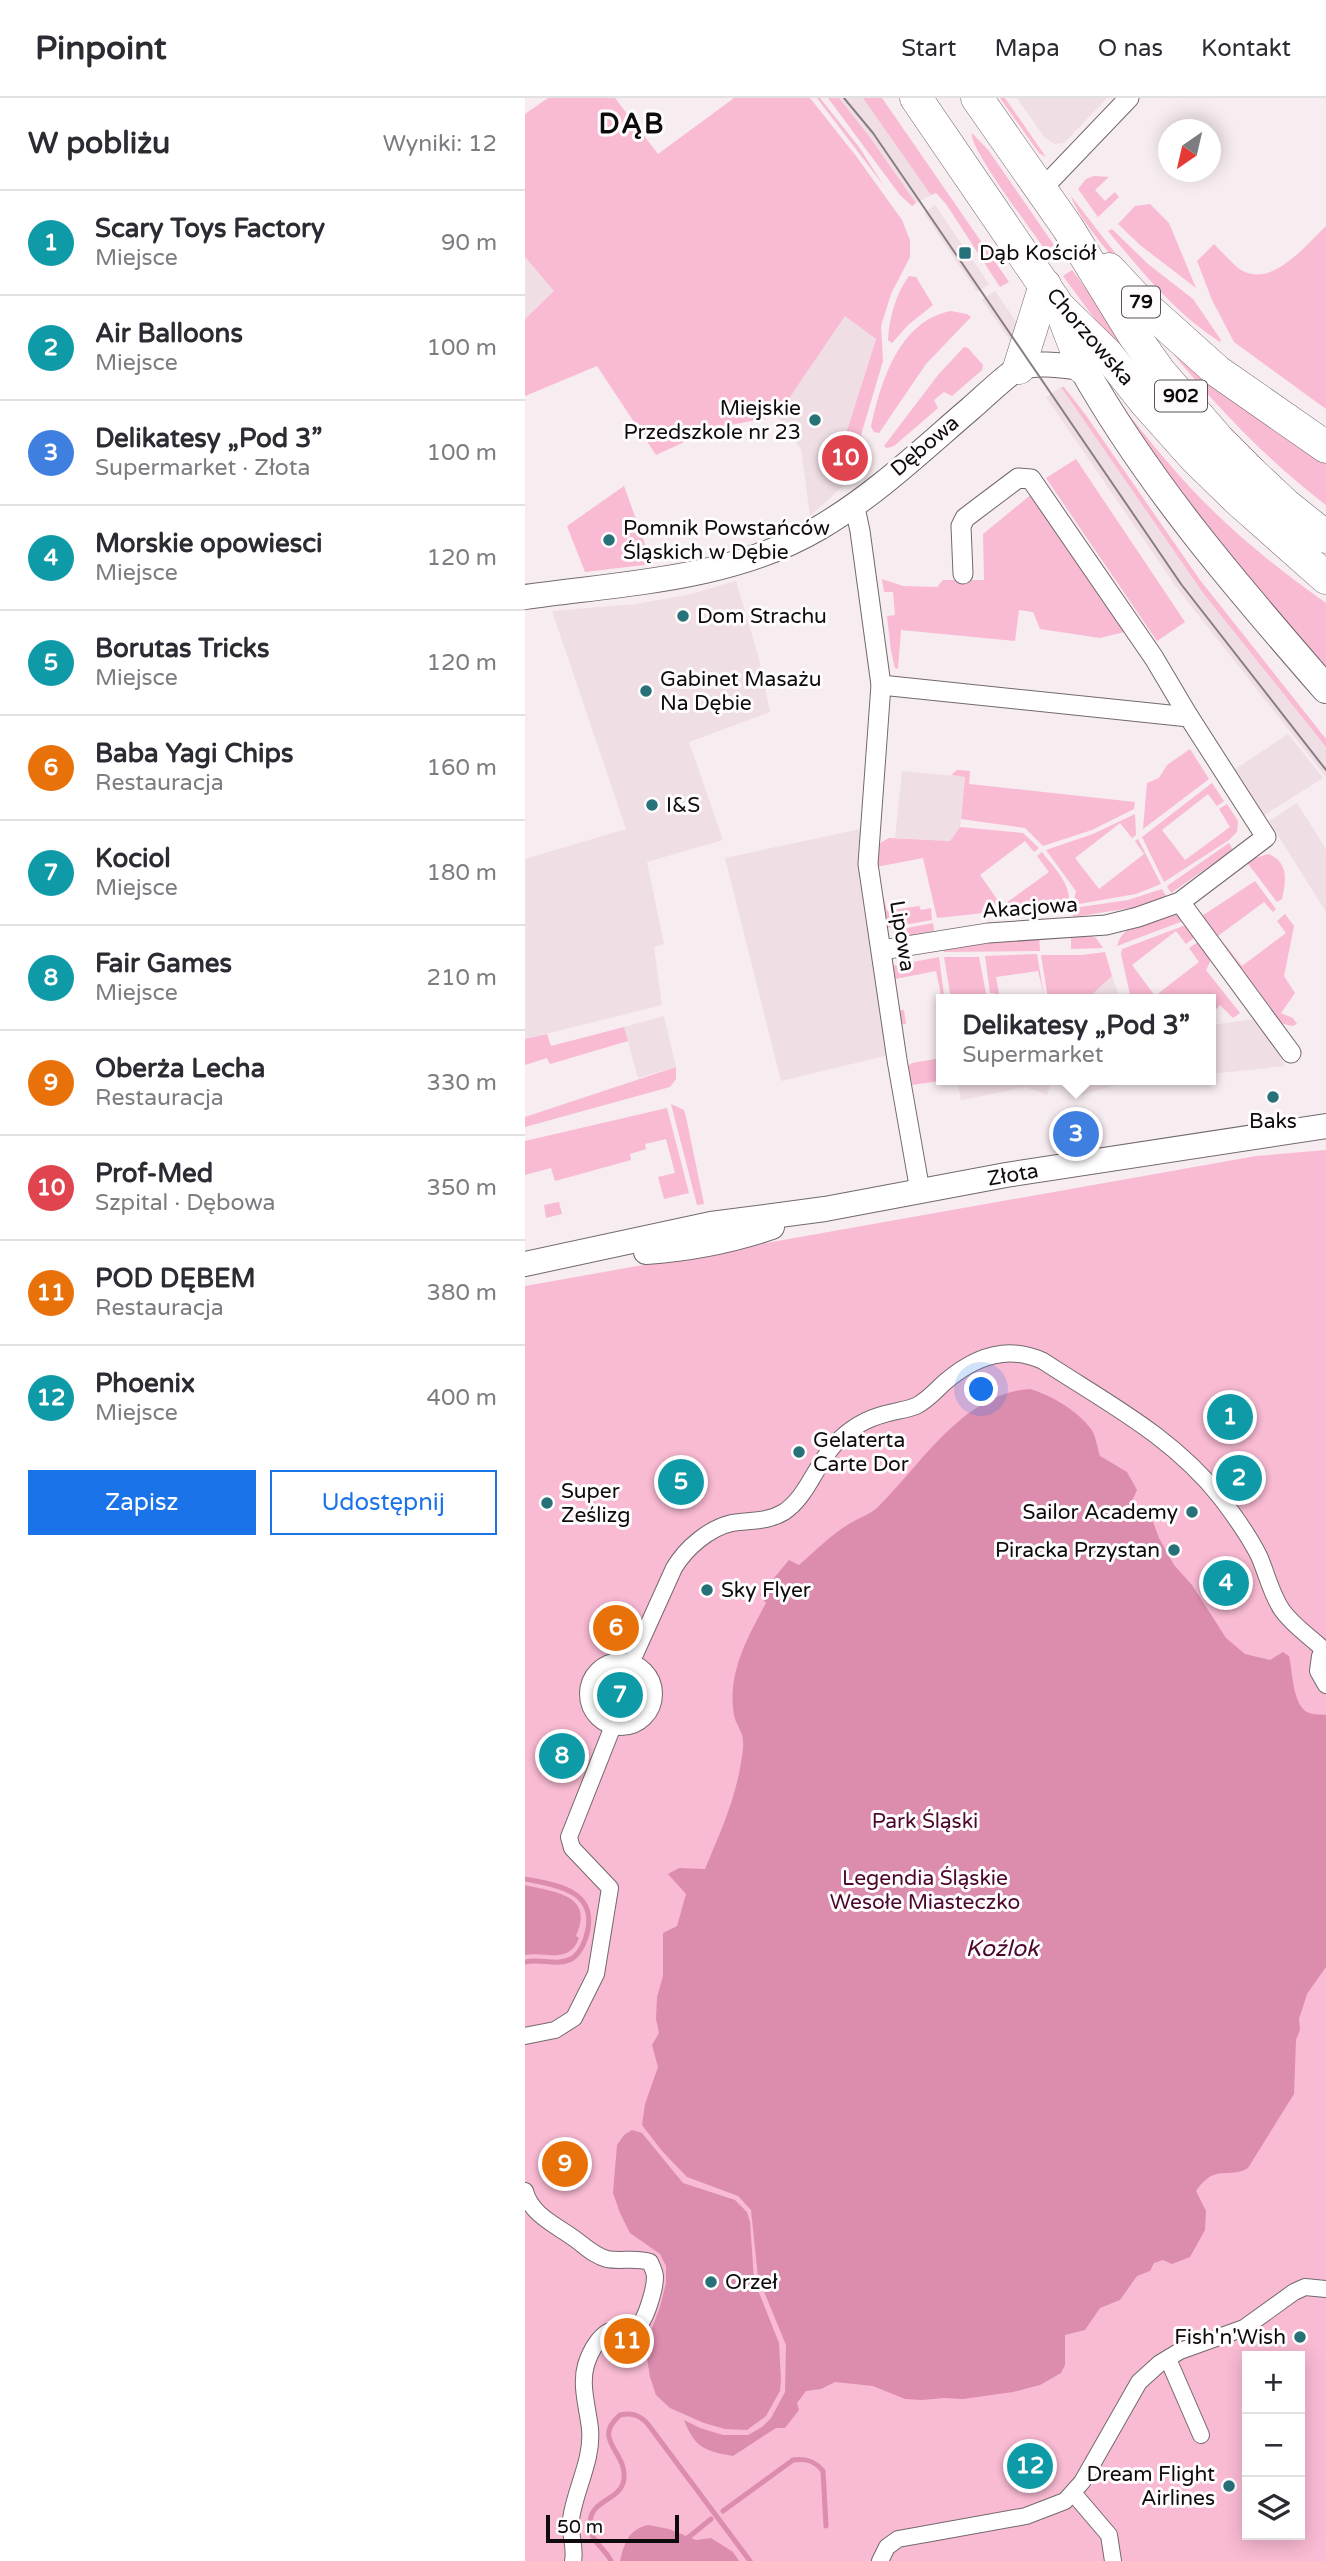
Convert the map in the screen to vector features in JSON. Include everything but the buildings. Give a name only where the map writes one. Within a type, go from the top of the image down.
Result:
[{"type":"main road","name":"Chorzowska","points":[[916,98],[1052,296],[1107,354],[1195,458],[1248,510],[1326,578]]},
{"type":"main road","name":"Chorzowska","points":[[977,98],[1068,228],[1133,334],[1160,372],[1219,440],[1252,473],[1326,537]]},
{"type":"main road","name":"79","points":[[1068,228],[1139,301],[1199,355],[1255,399],[1326,447]]},
{"type":"main road","points":[[1019,368],[1052,296]]},
{"type":"main road","points":[[1052,296],[1083,368]]},
{"type":"main road","name":"Chorzowska","points":[[1083,368],[1180,513],[1245,596],[1326,688]]},
{"type":"street","points":[[1041,190],[1129,98]]},
{"type":"street","points":[[1019,368],[1049,365],[1083,368]]},
{"type":"street","name":"Dębowa","points":[[525,597],[698,573],[772,551],[800,539],[854,503],[1019,368]]},
{"type":"street","points":[[963,574],[961,526],[984,502],[1019,478],[1031,479],[1154,658],[1189,717]]},
{"type":"street","name":"Lipowa","points":[[854,503],[881,685],[868,864],[897,1060],[920,1191]]},
{"type":"street","points":[[881,685],[1189,717]]},
{"type":"street","name":"Akacjowa","points":[[882,950],[988,933],[1106,925],[1138,917],[1180,902],[1266,837],[1189,717]]},
{"type":"street","points":[[1180,902],[1291,1053]]},
{"type":"street","name":"Złota","points":[[527,1264],[711,1224],[825,1209],[1006,1175],[1326,1126]]},
{"type":"street","points":[[632,1661],[674,1568],[681,1557],[701,1539],[715,1529],[731,1523],[762,1520],[782,1514],[794,1505],[835,1444],[858,1424],[913,1407],[973,1363],[998,1353],[1012,1352],[1026,1353],[1043,1361],[1155,1432],[1220,1497],[1258,1554],[1273,1595],[1283,1611],[1326,1650],[1320,1656],[1318,1671],[1326,1685]]},
{"type":"street","points":[[617,1660],[632,1661],[646,1671],[652,1680],[654,1701],[643,1719],[624,1727],[613,1726],[602,1721],[589,1703],[587,1692],[590,1680],[605,1664],[617,1660]]},
{"type":"street","points":[[525,2036],[566,2025],[574,2018],[596,1974],[610,1888],[572,1848],[569,1837],[613,1726]]},
{"type":"street","points":[[525,2193],[525,2216]]},
{"type":"street","points":[[525,2193],[534,2209],[545,2220],[595,2255],[610,2260],[640,2259],[650,2262],[655,2274],[654,2288],[644,2319],[637,2327],[608,2332],[598,2342],[586,2363],[590,2448],[570,2522],[575,2552],[573,2561]]},
{"type":"street","points":[[880,2561],[887,2547],[898,2539],[1033,2514],[1054,2507],[1074,2494],[1139,2382],[1180,2351],[1244,2328],[1294,2292],[1305,2287],[1326,2289]]},
{"type":"street","points":[[1168,2359],[1201,2435]]},
{"type":"street","points":[[1074,2494],[1109,2535],[1112,2561]]},
{"type":"shaded area","points":[[839,98],[863,98],[931,195],[916,203]]},
{"type":"shaded area","points":[[1017,98],[1107,98],[1064,143],[1055,144],[1045,138]]},
{"type":"shaded area","points":[[935,205],[989,284],[977,292],[924,213]]},
{"type":"shaded area","points":[[525,257],[554,291],[525,319]]},
{"type":"shaded area","points":[[995,291],[1024,333],[1016,349],[982,300]]},
{"type":"shaded area","name":"Miejskie Przedszkole nr 23","points":[[845,316],[876,338],[845,437],[867,464],[810,516],[801,449],[777,416]]},
{"type":"shaded area","points":[[1061,387],[1203,593],[1326,747],[1326,777],[1177,588],[1046,397]]},
{"type":"shaded area","points":[[736,581],[758,655],[770,712],[689,742],[723,840],[647,862],[664,944],[654,947],[662,1005],[525,1039],[525,859],[626,829],[552,611],[635,604],[687,595]]},
{"type":"shaded area","points":[[1288,734],[1323,778],[1263,816],[1234,770]]},
{"type":"shaded area","points":[[902,771],[965,777],[960,827],[950,841],[895,838]]},
{"type":"shaded area","points":[[1297,803],[1326,849],[1326,912],[1269,821]]},
{"type":"shaded area","points":[[861,829],[859,869],[889,1055],[781,1081],[725,858]]},
{"type":"shaded area","points":[[1112,976],[1118,994],[1092,994]]},
{"type":"shaded area","points":[[664,1016],[676,1067],[638,1078],[624,1027]]},
{"type":"shaded area","points":[[1261,1018],[1285,1066],[1216,1073],[1216,1024]]},
{"type":"shaded area","points":[[958,1085],[1050,1085],[1047,1095],[1025,1087],[961,1100]]},
{"type":"shaded area","points":[[1063,1085],[1117,1085],[1077,1096],[1063,1088]]},
{"type":"green space","points":[[548,98],[615,98],[658,154],[734,98],[810,98],[902,220],[910,240],[910,257],[891,294],[881,326],[883,361],[861,435],[866,449],[865,462],[845,437],[876,339],[845,316],[777,416],[715,428],[656,455],[597,366],[525,396],[525,319],[554,291],[525,257],[525,114]]},
{"type":"green space","points":[[817,98],[820,98],[859,147],[884,186]]},
{"type":"green space","points":[[828,98],[839,98],[916,203],[912,206],[900,195]]},
{"type":"green space","points":[[863,98],[882,98],[1009,282],[1000,287],[946,204],[936,193],[931,195]]},
{"type":"green space","points":[[1000,98],[1005,98],[1046,157],[1039,153]]},
{"type":"green space","points":[[972,133],[989,151],[1054,245],[1046,251],[990,171],[973,141]]},
{"type":"green space","points":[[1094,176],[1109,177],[1095,190],[1105,201],[1115,192],[1119,197],[1098,217],[1078,189],[1086,179]]},
{"type":"green space","points":[[1071,196],[1133,276],[1187,330],[1222,354],[1189,335],[1160,309],[1089,228]]},
{"type":"green space","points":[[1150,204],[1169,223],[1196,288],[1140,245],[1118,224],[1135,206]]},
{"type":"green space","points":[[1326,226],[1326,409],[1234,342],[1212,300],[1197,261],[1214,244],[1238,268],[1250,274],[1262,274],[1286,263]]},
{"type":"green space","points":[[1112,229],[1148,264],[1193,299],[1220,342],[1188,318],[1160,291],[1108,231]]},
{"type":"green space","points":[[1072,270],[1165,393],[1114,345],[1063,276]]},
{"type":"green space","points":[[909,276],[916,277],[933,305],[908,325],[892,343],[888,340],[892,315],[900,290]]},
{"type":"green space","points":[[951,311],[971,317],[926,364],[879,433],[874,432],[871,427],[880,391],[905,340],[933,317]]},
{"type":"green space","points":[[1159,336],[1326,460],[1326,505],[1280,467],[1237,426]]},
{"type":"green space","points":[[964,347],[983,365],[982,370],[952,396],[944,392],[934,400],[938,408],[894,446],[884,446],[938,375]]},
{"type":"green space","points":[[1061,387],[1064,387],[1085,414],[1200,580],[1326,739],[1326,747],[1203,593]]},
{"type":"green space","points":[[1107,388],[1205,503],[1263,556],[1326,603],[1326,669],[1233,566]]},
{"type":"green space","points":[[1076,459],[1185,622],[1157,641],[1046,478]]},
{"type":"green space","points":[[624,486],[652,564],[585,572],[567,526]]},
{"type":"green space","points":[[1033,493],[1129,631],[1100,638],[1040,629],[1033,612],[1019,610],[1015,641],[901,630],[898,669],[895,668],[887,616],[895,615],[893,592],[884,592],[882,579],[903,586],[937,587],[943,580],[984,580],[983,534]]},
{"type":"green space","points":[[1190,749],[1209,779],[1143,829],[1147,783],[1159,778],[1167,765]]},
{"type":"green space","points":[[957,770],[970,771],[969,784],[1135,802],[1134,809],[1092,830],[1043,846],[1025,828],[961,819],[965,777],[951,775]]},
{"type":"green space","points":[[1212,783],[1224,801],[1217,806],[1208,794],[1162,830],[1185,860],[1230,827],[1219,809],[1227,804],[1238,821],[1237,832],[1164,882],[1142,837]]},
{"type":"green space","points":[[1135,814],[1136,835],[1132,838],[1120,823],[1075,858],[1099,889],[1144,854],[1135,841],[1138,839],[1161,884],[1136,894],[1073,905],[1076,891],[1046,850],[1093,834]]},
{"type":"green space","points":[[960,827],[1023,833],[1039,848],[1034,852],[1025,841],[980,875],[1002,906],[1049,872],[1037,856],[1042,852],[1065,883],[1069,904],[937,918],[923,858],[876,867],[887,911],[919,906],[921,910],[931,908],[932,920],[886,928],[875,865],[880,843],[889,838],[950,841]]},
{"type":"green space","points":[[1229,843],[1233,850],[1171,893],[1167,886]]},
{"type":"green space","points":[[1268,854],[1275,857],[1283,867],[1282,899],[1277,902],[1246,861]]},
{"type":"green space","points":[[1255,881],[1276,909],[1273,912],[1264,902],[1218,936],[1242,966],[1286,933],[1277,921],[1285,914],[1294,926],[1284,976],[1295,993],[1281,1013],[1293,1018],[1297,1024],[1292,1026],[1280,1023],[1202,916]]},
{"type":"green space","points":[[1162,889],[1166,896],[1137,907],[1073,917],[1074,908],[1128,900]]},
{"type":"green space","points":[[1170,915],[1179,915],[1183,921],[1117,946],[1120,938],[1131,928]]},
{"type":"green space","points":[[933,923],[934,931],[898,938],[897,930]]},
{"type":"green space","points":[[1186,925],[1195,937],[1186,944],[1176,931],[1132,965],[1154,994],[1130,994],[1122,949]]},
{"type":"green space","points":[[1086,933],[1096,938],[1103,948],[1071,949],[1071,934]]},
{"type":"green space","points":[[1039,935],[1040,951],[944,952],[943,946]]},
{"type":"green space","points":[[1198,942],[1211,960],[1206,970],[1240,1013],[1233,1018],[1220,1005],[1216,1009],[1216,994],[1158,994],[1199,962],[1189,948]]},
{"type":"green space","points":[[1105,952],[1112,976],[1092,994],[1047,994],[1041,955]]},
{"type":"green space","points":[[1037,954],[1044,994],[1038,971],[996,977],[999,994],[990,993],[985,956]]},
{"type":"green space","points":[[939,957],[944,994],[941,994],[936,971],[895,979],[900,1010],[904,1010],[906,1024],[900,1024],[892,966]]},
{"type":"green space","points":[[944,957],[979,957],[986,994],[950,994]]},
{"type":"green space","points":[[624,1027],[628,1041],[550,1064],[547,1058],[525,1065],[525,1039],[547,1034],[551,1046]]},
{"type":"green space","points":[[936,1059],[936,1081],[912,1085],[908,1066]]},
{"type":"green space","points":[[676,1067],[676,1079],[670,1087],[525,1127],[525,1117]]},
{"type":"green space","points":[[671,1104],[684,1110],[704,1204],[697,1205]]},
{"type":"green space","points":[[667,1108],[689,1193],[664,1199],[658,1177],[675,1173],[666,1139],[645,1144],[646,1149],[630,1154],[631,1160],[555,1181],[551,1168],[525,1175],[525,1141]]},
{"type":"green space","name":"Park Śląski","points":[[1326,1150],[1326,2561],[525,2561],[525,1286],[1256,1156]]},
{"type":"green space","points":[[559,1202],[562,1214],[546,1218],[544,1205]]},
{"type":"water","name":"Koźlok","points":[[1030,1389],[1047,1395],[1072,1410],[1093,1432],[1100,1456],[1127,1472],[1137,1490],[1131,1503],[1141,1512],[1149,1511],[1159,1538],[1174,1565],[1192,1585],[1226,1638],[1245,1654],[1270,1660],[1283,1652],[1289,1656],[1299,1703],[1309,1713],[1326,1715],[1326,1967],[1307,1994],[1299,2019],[1294,2094],[1248,2168],[1234,2173],[1216,2174],[1203,2182],[1196,2191],[1206,2211],[1205,2230],[1190,2257],[1172,2264],[1163,2260],[1154,2263],[1150,2271],[1137,2276],[1120,2300],[1100,2308],[1085,2330],[1065,2335],[1065,2365],[1061,2373],[1040,2385],[963,2399],[905,2399],[873,2386],[835,2382],[821,2389],[806,2391],[797,2403],[799,2410],[785,2428],[776,2428],[733,2456],[708,2450],[692,2437],[684,2420],[723,2435],[748,2435],[762,2427],[771,2418],[785,2392],[786,2345],[758,2277],[751,2210],[738,2196],[687,2177],[642,2125],[645,2104],[658,2067],[652,2045],[659,2033],[656,2019],[657,1997],[663,1976],[663,1933],[677,1926],[686,1894],[668,1874],[679,1868],[705,1869],[732,1800],[743,1746],[742,1735],[734,1715],[733,1685],[740,1657],[766,1603],[760,1595],[789,1560],[799,1565],[836,1533],[877,1508],[964,1417],[984,1403],[1006,1393]]},
{"type":"water","points":[[525,1885],[559,1893],[576,1904],[580,1912],[576,1936],[579,1938],[569,1951],[556,1955],[525,1955]]},
{"type":"water","points":[[632,2130],[642,2133],[683,2183],[735,2200],[747,2212],[754,2280],[779,2343],[781,2380],[780,2391],[766,2416],[747,2430],[725,2429],[704,2423],[670,2408],[656,2395],[645,2346],[660,2307],[666,2283],[666,2266],[660,2254],[630,2233],[613,2193],[617,2145],[624,2135]]},
{"type":"water","points":[[648,2525],[669,2529],[696,2540],[711,2538],[733,2552],[739,2561],[620,2561],[628,2538],[636,2530]]},
{"type":"waterway","points":[[525,1879],[570,1891],[585,1905],[588,1916],[585,1941],[573,1958],[561,1962],[525,1962]]},
{"type":"waterway","points":[[611,2561],[595,2540],[590,2524],[595,2509],[622,2486],[623,2469],[609,2439],[609,2432],[620,2415],[629,2414],[647,2423],[750,2561]]},
{"type":"waterway","points":[[723,2511],[793,2460],[806,2460],[823,2471],[826,2526]]},
{"type":"waterway","points":[[684,2541],[711,2519]]},
{"type":"tram line","points":[[844,98],[873,133],[1181,584],[1326,770]]},
{"type":"place","name":"Dąb Kościół","points":[[965,253]]},
{"type":"place","name":"Miejskie Przedszkole nr 23","points":[[815,420]]},
{"type":"place","name":"Prof-Med","points":[[845,458]]},
{"type":"place","name":"Pomnik Powstańców Śląskich w Dębie","points":[[609,540]]},
{"type":"place","name":"Dom Strachu","points":[[683,616]]},
{"type":"place","name":"Gabinet Masażu Na Dębie","points":[[646,691]]},
{"type":"place","name":"I&S","points":[[652,805]]},
{"type":"place","name":"Baks","points":[[1273,1097]]},
{"type":"place","name":"Delikatesy „Pod 3”","points":[[1076,1134]]},
{"type":"place","name":"Scary Toys Factory","points":[[1230,1417]]},
{"type":"place","name":"Gelaterta Carte Dor","points":[[799,1452]]},
{"type":"place","name":"Air Balloons","points":[[1239,1478]]},
{"type":"place","name":"Borutas Tricks","points":[[681,1482]]},
{"type":"place","name":"Super Ześlizg","points":[[547,1503]]},
{"type":"place","name":"Sailor Academy","points":[[1192,1512]]},
{"type":"place","name":"Piracka Przystan","points":[[1174,1550]]},
{"type":"place","name":"Morskie opowiesci","points":[[1226,1583]]},
{"type":"place","name":"Sky Flyer","points":[[707,1590]]},
{"type":"place","name":"Baba Yagi Chips","points":[[616,1628]]},
{"type":"place","name":"Kociol","points":[[620,1695]]},
{"type":"place","name":"Fair Games","points":[[562,1756]]},
{"type":"place","name":"Oberża Lecha","points":[[565,2164]]},
{"type":"place","name":"Orzeł","points":[[711,2282]]},
{"type":"place","name":"Fish'n'Wish","points":[[1300,2337]]},
{"type":"place","name":"POD DĘBEM","points":[[627,2341]]},
{"type":"place","name":"Phoenix","points":[[1030,2466]]},
{"type":"place","name":"Dream Flight Airlines","points":[[1229,2486]]},
{"type":"district","name":"DĄB","points":[[632,124]]},
{"type":"park label","name":"Legendia Śląskie Wesołe Miasteczko","points":[[925,1890]]}]
